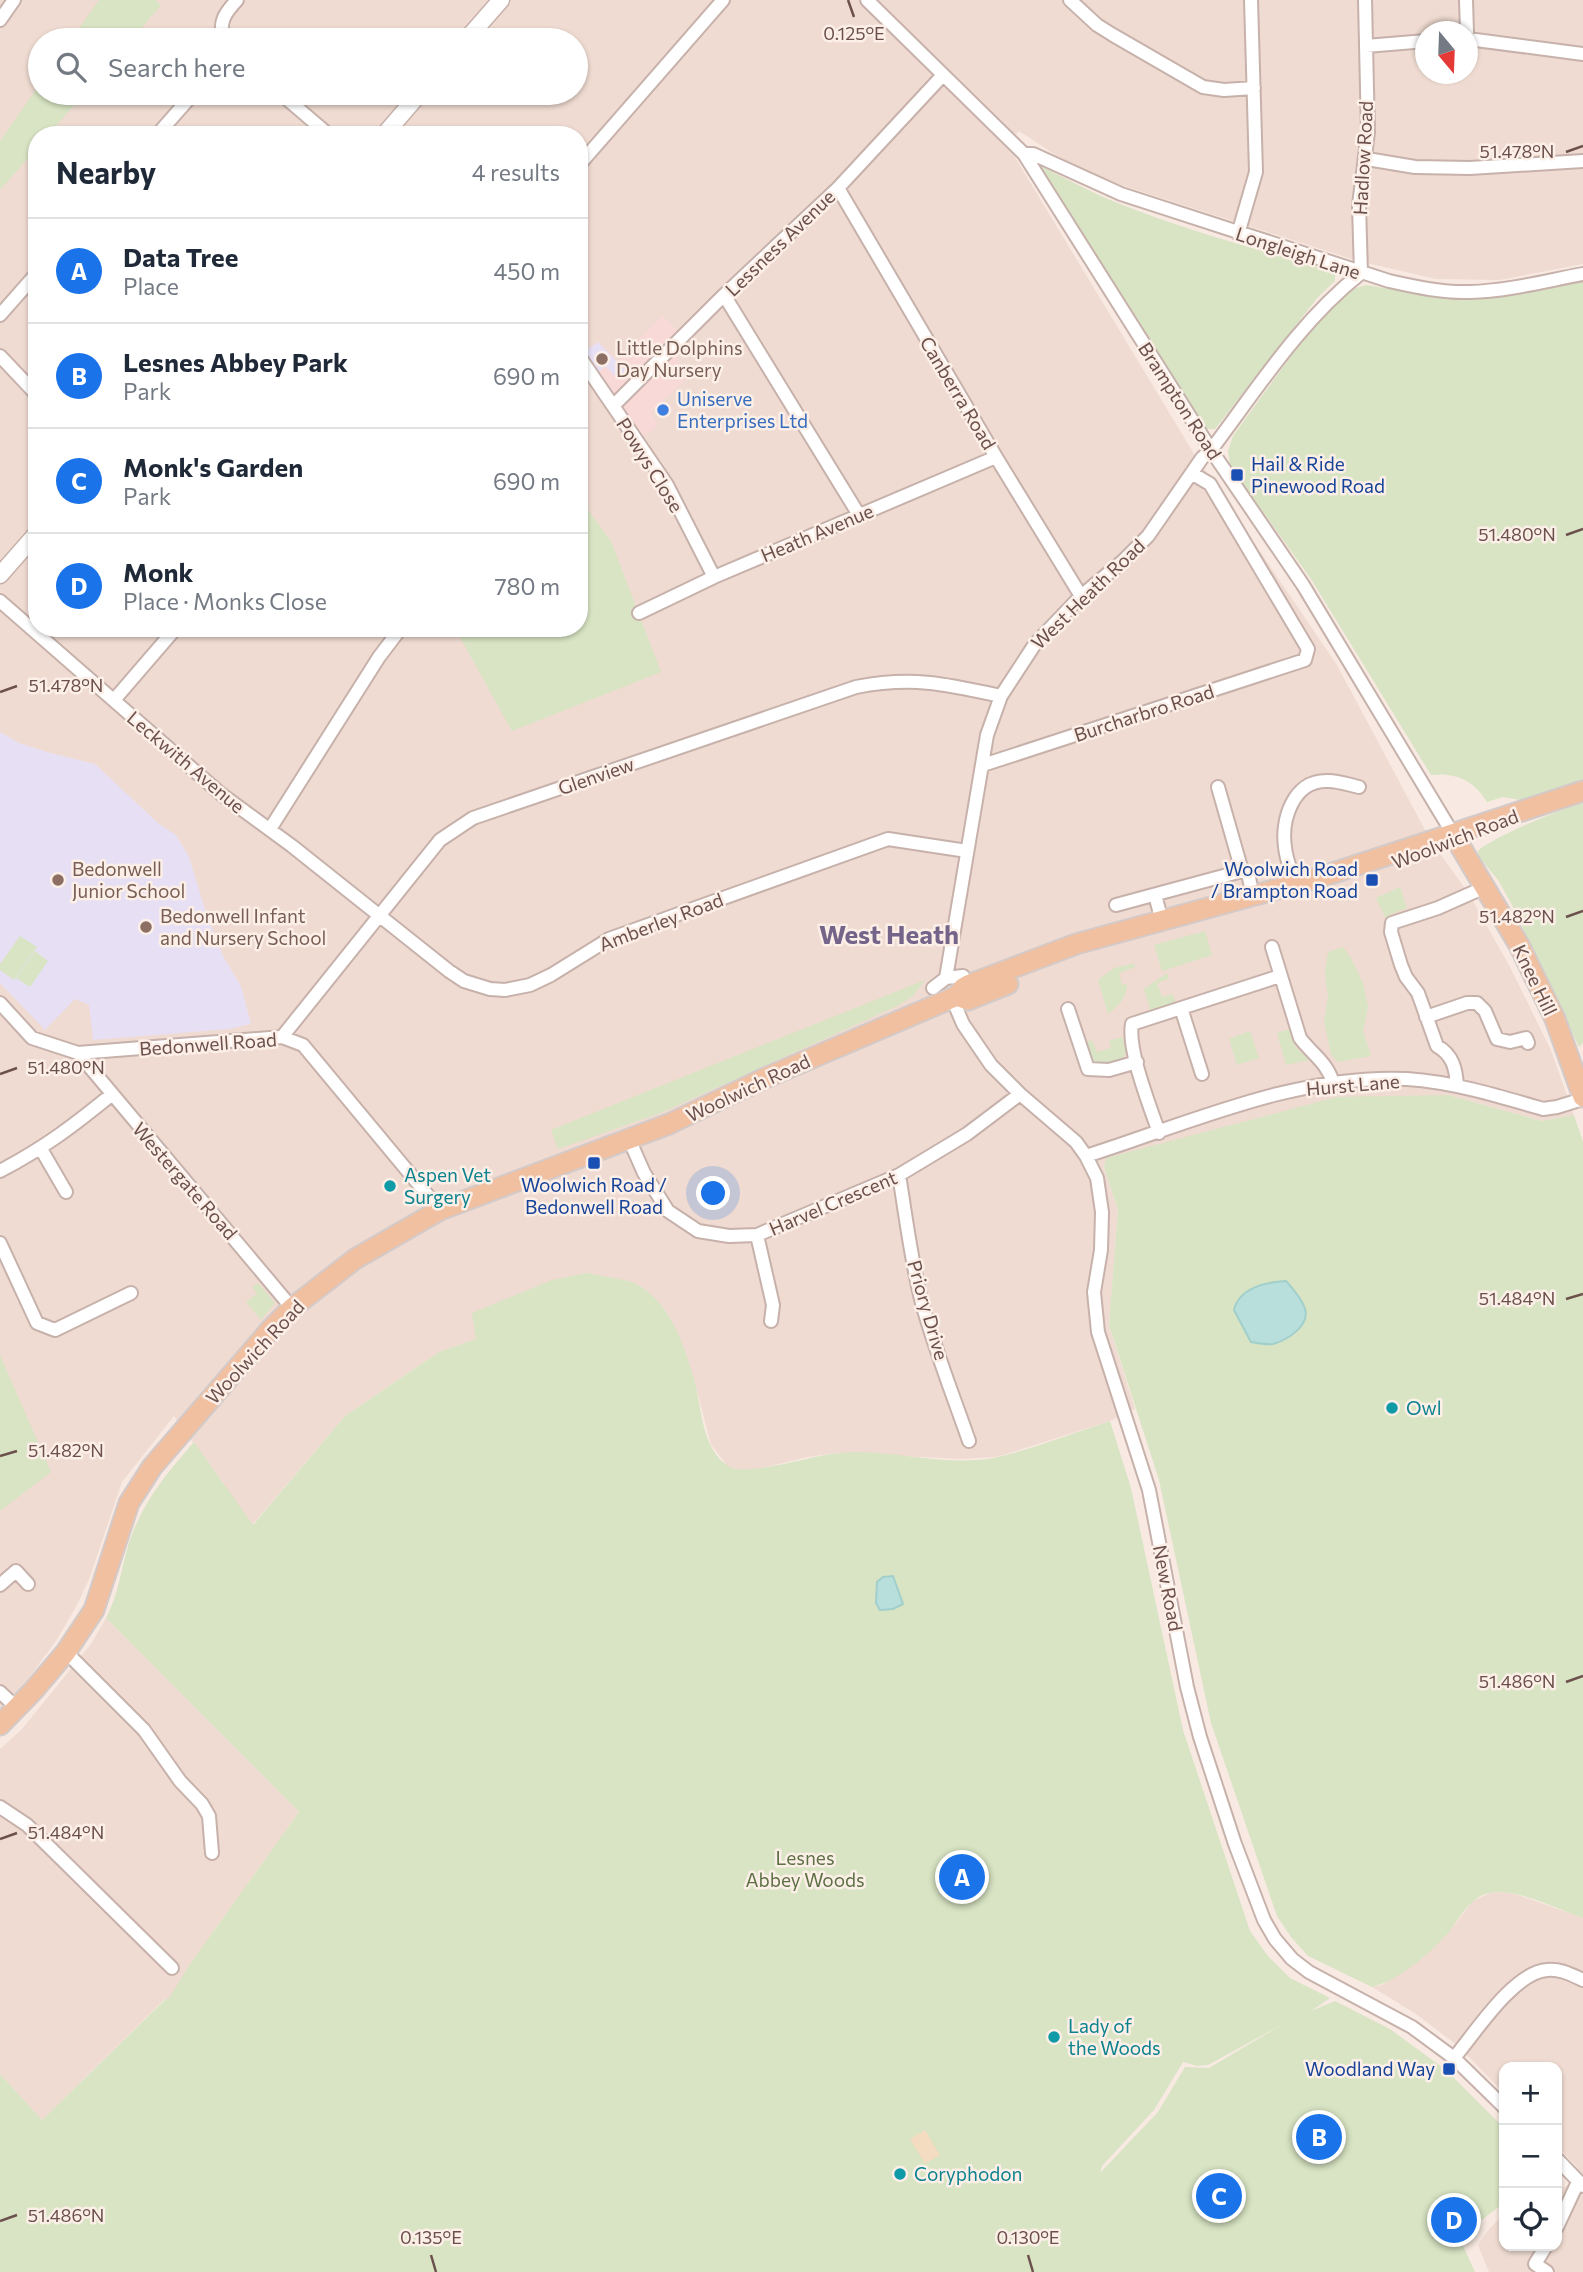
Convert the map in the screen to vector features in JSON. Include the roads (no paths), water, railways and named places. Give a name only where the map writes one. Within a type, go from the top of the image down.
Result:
[{"type":"main road","name":"Woolwich Road","points":[[0,1725],[66,1652],[93,1610],[129,1503],[152,1467],[236,1368],[292,1308],[355,1259],[440,1210],[669,1124],[763,1079],[954,997],[968,985],[1076,944],[1253,897],[1517,819],[1533,807],[1583,791]]},
{"type":"main road","name":"Woolwich Road","points":[[954,997],[968,1000],[1081,957],[1303,895],[1455,838]]},
{"type":"main road","name":"Knee Hill","points":[[1455,838],[1519,945],[1555,1019],[1583,1098]]},
{"type":"street","points":[[0,20],[14,0]]},
{"type":"street","points":[[221,28],[222,20],[237,0]]},
{"type":"street","points":[[476,28],[501,0]]},
{"type":"street","points":[[588,155],[723,0]]},
{"type":"street","name":"Brampton Road","points":[[867,0],[1024,154],[1212,450],[1303,585],[1455,838]]},
{"type":"street","points":[[1070,0],[1112,35],[1203,86],[1224,90],[1254,88]]},
{"type":"street","points":[[1238,234],[1256,172],[1251,0]]},
{"type":"street","name":"Hadlow Road","points":[[1361,274],[1359,205],[1367,159],[1365,0]]},
{"type":"street","points":[[1466,0],[1467,21]]},
{"type":"street","points":[[1478,39],[1583,54]]},
{"type":"street","points":[[1367,46],[1415,42]]},
{"type":"street","name":"Lessness Avenue","points":[[613,406],[724,295],[838,188],[943,75]]},
{"type":"street","points":[[165,126],[183,105]]},
{"type":"street","points":[[294,105],[318,126]]},
{"type":"street","points":[[392,126],[410,105]]},
{"type":"street","name":"Longleigh Lane","points":[[1024,154],[1033,154],[1121,194],[1238,234],[1361,274],[1421,288],[1468,293],[1583,274]]},
{"type":"street","points":[[1367,159],[1415,167],[1470,168],[1583,161]]},
{"type":"street","name":"Canberra Road","points":[[838,188],[996,457],[1082,596]]},
{"type":"street","name":"West Heath Road","points":[[946,978],[987,735],[1001,696],[1035,644],[1082,596],[1148,536],[1202,458],[1212,450],[1297,337],[1335,293],[1361,274]]},
{"type":"street","points":[[0,315],[28,283]]},
{"type":"street","points":[[724,295],[859,515]]},
{"type":"street","points":[[0,356],[28,386]]},
{"type":"street","name":"Powys Close","points":[[588,369],[667,485],[715,577]]},
{"type":"street","name":"Heath Avenue","points":[[639,613],[715,577],[996,457]]},
{"type":"street","name":"Burcharbro Road","points":[[983,765],[1305,660],[1308,649],[1210,484],[1193,474]]},
{"type":"street","points":[[0,575],[28,543]]},
{"type":"street","name":"Leckwith Avenue","points":[[0,601],[28,626]]},
{"type":"street","name":"Leckwith Avenue","points":[[41,637],[221,794],[379,915]]},
{"type":"street","points":[[114,701],[168,637]]},
{"type":"street","points":[[270,829],[394,637]]},
{"type":"street","name":"Glenview","points":[[282,1037],[440,840],[473,818],[856,687],[890,680],[917,680],[1001,696]]},
{"type":"street","points":[[1296,884],[1284,836],[1292,803],[1298,794],[1314,782],[1332,781],[1359,787]]},
{"type":"street","points":[[1218,787],[1236,873]]},
{"type":"street","name":"Amberley Road","points":[[379,915],[436,962],[464,981],[490,989],[505,990],[540,981],[609,939],[888,839],[967,850]]},
{"type":"street","points":[[1116,905],[1236,873],[1248,873],[1253,897]]},
{"type":"street","points":[[1457,1086],[1457,1073],[1451,1059],[1447,1052],[1437,1046],[1418,993],[1401,965],[1391,932],[1392,923],[1438,908],[1483,888]]},
{"type":"street","points":[[1155,895],[1162,920]]},
{"type":"street","points":[[1272,947],[1300,1038],[1308,1049],[1322,1059],[1330,1071],[1333,1083]]},
{"type":"street","points":[[933,988],[946,978],[963,976]]},
{"type":"street","points":[[1159,1133],[1137,1062],[1130,1033],[1132,1024],[1280,976]]},
{"type":"street","name":"New Road","points":[[954,997],[963,1024],[984,1055],[1020,1094],[1076,1142],[1097,1178],[1102,1212],[1101,1250],[1094,1292],[1098,1332],[1149,1490],[1187,1687],[1200,1737],[1256,1901],[1275,1939],[1292,1959],[1309,1972],[1412,2027],[1454,2058],[1499,2102]]},
{"type":"street","points":[[1426,1017],[1467,1003],[1478,1003],[1485,1011],[1497,1039],[1510,1042],[1526,1038],[1528,1043]]},
{"type":"street","name":"Bedonwell Road","points":[[1,1004],[32,1038],[78,1053],[282,1037],[303,1045],[440,1210]]},
{"type":"street","points":[[1181,1008],[1202,1074]]},
{"type":"street","points":[[1068,1009],[1087,1069],[1109,1070],[1137,1062]]},
{"type":"street","name":"Westergate Road","points":[[78,1053],[292,1308]]},
{"type":"street","name":"Hurst Lane","points":[[1086,1156],[1159,1133],[1181,1123],[1287,1092],[1333,1083],[1407,1079],[1457,1086],[1543,1108],[1557,1107],[1583,1098]]},
{"type":"street","points":[[0,1171],[41,1149],[111,1094]]},
{"type":"street","name":"Harvel Crescent","points":[[629,1139],[644,1173],[668,1210],[698,1231],[729,1236],[757,1235],[899,1175],[967,1134],[1020,1094]]},
{"type":"street","points":[[41,1149],[66,1192]]},
{"type":"street","name":"Priory Drive","points":[[899,1175],[922,1302],[938,1357],[969,1441]]},
{"type":"street","points":[[757,1235],[773,1305],[771,1321]]},
{"type":"street","points":[[0,1243],[37,1323],[55,1330],[131,1293]]},
{"type":"street","points":[[0,1585],[12,1567],[28,1584]]},
{"type":"street","points":[[66,1652],[144,1730],[180,1781],[202,1804],[209,1816],[212,1853]]},
{"type":"street","points":[[0,1692],[17,1708]]},
{"type":"street","points":[[0,1807],[27,1825],[172,1968]]},
{"type":"street","points":[[1454,2058],[1515,1984],[1530,1974],[1548,1969],[1566,1972],[1583,1980]]},
{"type":"street","points":[[1562,2164],[1581,2184],[1562,2218]]},
{"type":"street","points":[[1543,2251],[1535,2264],[1547,2272]]},
{"type":"water","points":[[1286,1281],[1304,1305],[1304,1321],[1291,1336],[1279,1342],[1251,1342],[1234,1310],[1237,1302],[1247,1291],[1254,1288]]},
{"type":"water","points":[[893,1576],[903,1604],[893,1609],[880,1610],[876,1603],[877,1582],[883,1577]]},
{"type":"place","name":"Little Dolphins Day Nursery","points":[[602,359]]},
{"type":"place","name":"Uniserve Enterprises Ltd","points":[[663,410]]},
{"type":"place","name":"Hail & Ride Pinewood Road","points":[[1237,475]]},
{"type":"place","name":"Bedonwell Junior School","points":[[58,880]]},
{"type":"place","name":"Woolwich Road / Brampton Road","points":[[1372,880]]},
{"type":"place","name":"Bedonwell Infant and Nursery School","points":[[146,927]]},
{"type":"place","name":"Woolwich Road / Bedonwell Road","points":[[594,1163]]},
{"type":"place","name":"Aspen Vet Surgery","points":[[390,1186]]},
{"type":"place","name":"Owl","points":[[1392,1408]]},
{"type":"place","name":"Data Tree","points":[[962,1877]]},
{"type":"place","name":"Lady of the Woods","points":[[1054,2037]]},
{"type":"place","name":"Woodland Way","points":[[1449,2069]]},
{"type":"place","name":"Lesnes Abbey Park","points":[[1319,2137]]},
{"type":"place","name":"Coryphodon","points":[[900,2174]]},
{"type":"place","name":"Monk's Garden","points":[[1219,2196]]},
{"type":"place","name":"Monk","points":[[1454,2220]]},
{"type":"district","name":"West Heath","points":[[889,935]]},
{"type":"park label","name":"Lesnes Abbey Woods","points":[[805,1869]]}]
